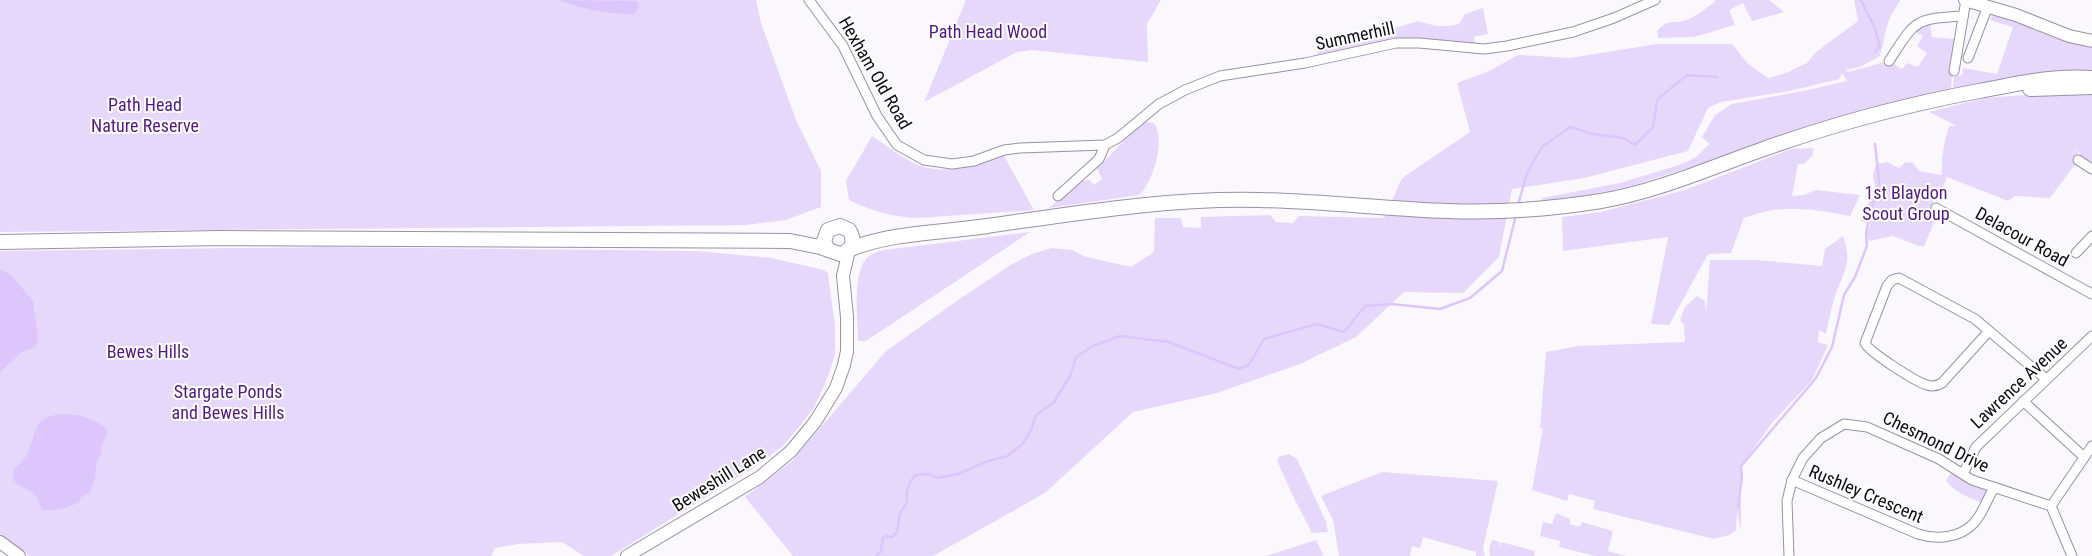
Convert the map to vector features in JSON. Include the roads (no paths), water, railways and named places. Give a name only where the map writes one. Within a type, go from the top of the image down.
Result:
[{"type":"main road","points":[[0,242],[220,238],[790,241],[827,232],[832,228],[840,226],[849,230],[903,235],[972,229],[1098,210],[1180,201],[1261,200],[1447,211],[1532,209],[1604,200],[1664,184],[1781,143],[1924,102],[2034,80],[2061,77],[2092,78]]},
{"type":"main road","points":[[1987,90],[2092,87]]},
{"type":"main road","points":[[849,230],[853,240],[849,250]]},
{"type":"main road","points":[[827,232],[824,241],[829,251]]},
{"type":"main road","points":[[790,241],[840,254],[903,235]]},
{"type":"street","name":"Hexham Old Road","points":[[810,0],[846,50],[877,116],[898,145],[924,160],[944,164],[974,161],[1004,150],[1020,148],[1104,145]]},
{"type":"street","name":"Summerhill","points":[[1104,145],[1118,138],[1159,104],[1220,76],[1305,63],[1405,42],[1475,48],[1507,46],[1573,32],[1631,12],[1655,0]]},
{"type":"street","points":[[1954,71],[1966,0],[2038,23],[2069,36],[2090,41]]},
{"type":"street","points":[[1968,58],[1988,6]]},
{"type":"street","points":[[1889,61],[1910,29],[1917,23],[1928,18],[1963,16]]},
{"type":"street","points":[[1058,196],[1089,173],[1099,159],[1104,145]]},
{"type":"street","points":[[2078,160],[2092,169]]},
{"type":"street","name":"Delacour Road","points":[[1936,208],[2092,294]]},
{"type":"street","points":[[2076,253],[2092,236]]},
{"type":"street","name":"Beweshill Lane","points":[[627,556],[760,477],[777,464],[804,437],[836,388],[844,365],[847,351],[847,317],[843,276],[849,250]]},
{"type":"street","name":"Beweshill Lane","points":[[829,251],[843,276]]},
{"type":"street","points":[[1989,331],[1942,383],[1935,386],[1920,382],[1872,353],[1865,343],[1887,286],[1892,280],[1899,278],[1975,319],[2046,379]]},
{"type":"street","name":"Lawrence Avenue","points":[[1963,474],[1976,447],[2046,379],[2086,344],[2092,336]]},
{"type":"street","points":[[2023,401],[2084,457]]},
{"type":"street","name":"Chesmond Drive","points":[[1789,556],[1787,501],[1792,480],[1803,458],[1821,438],[1844,424],[1868,428],[1938,459],[1972,480],[2051,506]]},
{"type":"street","points":[[2072,556],[2051,506],[2092,446]]},
{"type":"street","name":"Rushley Crescent","points":[[1792,480],[1918,534],[1937,537],[1956,534],[1975,522],[1994,488]]},
{"type":"street","points":[[0,542],[19,556]]},
{"type":"waterway","points":[[1861,0],[1874,26],[1880,46],[1875,52]]},
{"type":"waterway","points":[[1518,205],[1527,173],[1542,147],[1570,127],[1593,134],[1623,138],[1635,145],[1653,127],[1657,100],[1687,75],[1717,77]]},
{"type":"waterway","points":[[1738,507],[1742,477],[1741,466],[1816,378],[1832,347],[1844,295],[1855,277],[1867,246],[1866,234],[1872,205],[1880,191],[1875,144]]},
{"type":"waterway","points":[[876,556],[881,551],[883,538],[886,536],[892,537],[897,532],[900,513],[907,502],[908,487],[916,475],[929,474],[937,478],[958,474],[988,461],[1008,456],[1023,443],[1031,430],[1036,415],[1054,402],[1070,376],[1076,357],[1093,346],[1120,336],[1169,342],[1239,369],[1249,365],[1264,339],[1317,324],[1344,332],[1365,306],[1392,304],[1440,309],[1470,298],[1502,271],[1516,215]]},
{"type":"park label","name":"Path Head Wood","points":[[988,32]]},
{"type":"park label","name":"Path Head Nature Reserve","points":[[145,115]]},
{"type":"park label","name":"1st Blaydon Scout Group","points":[[1906,203]]},
{"type":"park label","name":"Bewes Hills","points":[[148,352]]},
{"type":"park label","name":"Stargate Ponds and Bewes Hills","points":[[228,402]]}]
